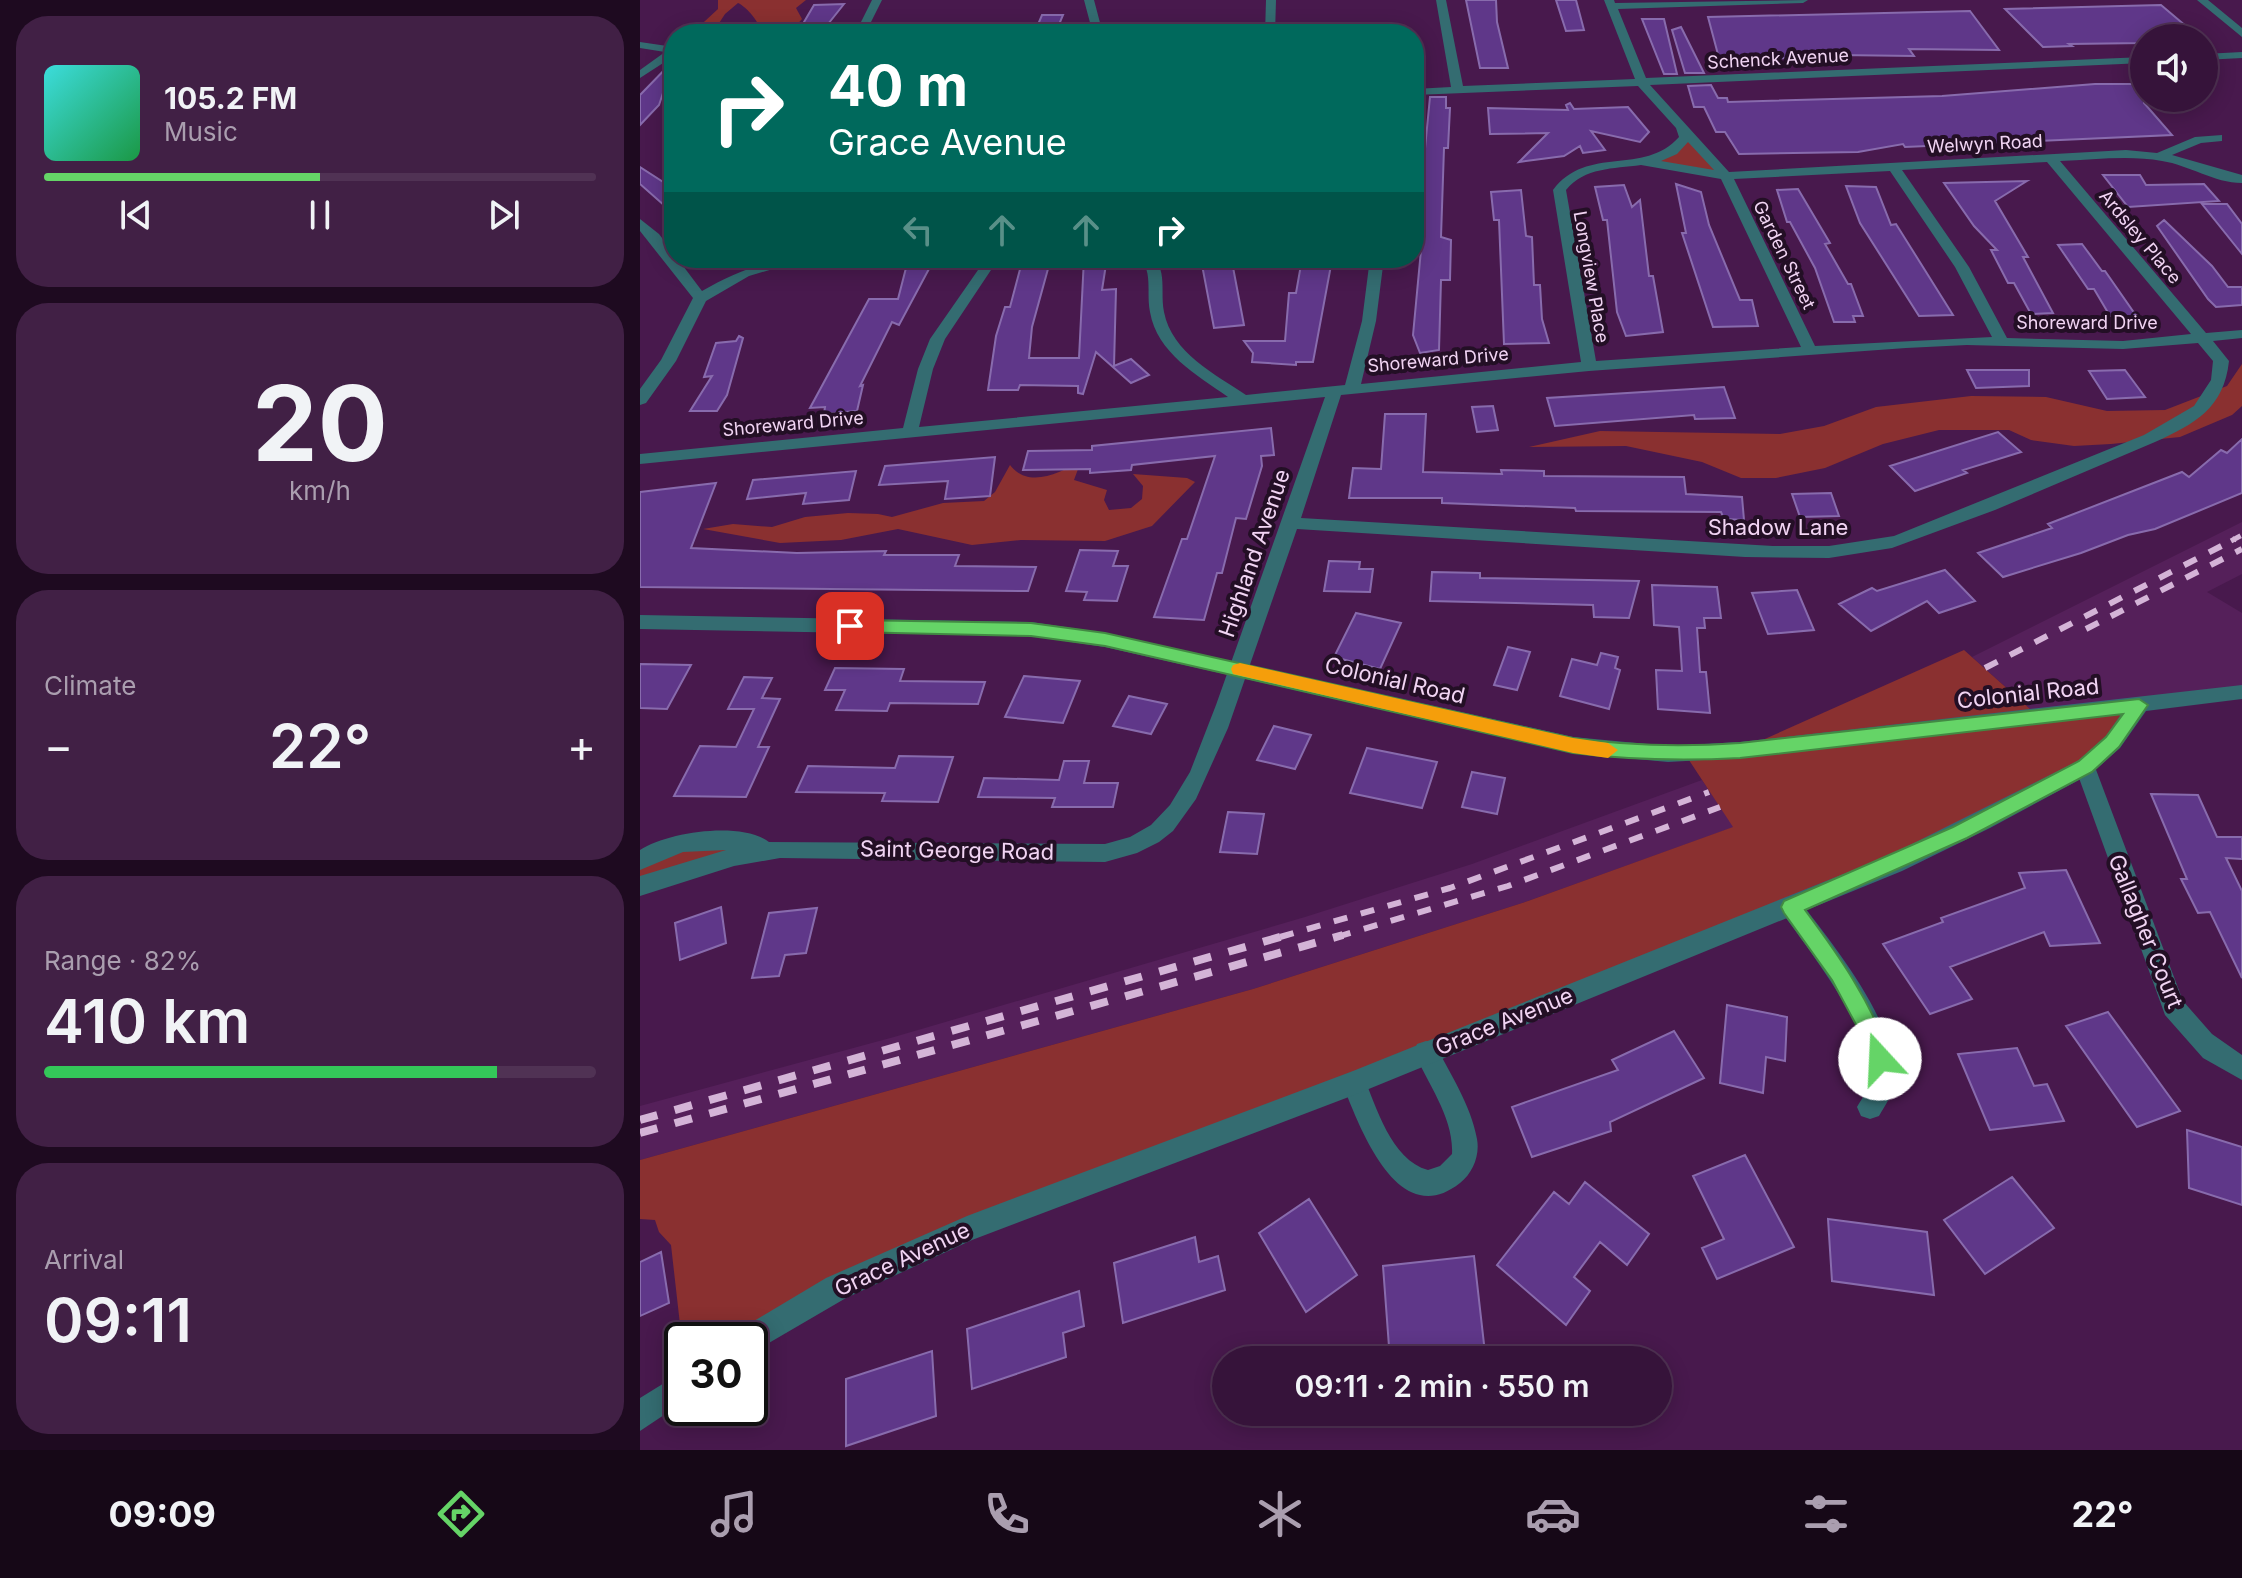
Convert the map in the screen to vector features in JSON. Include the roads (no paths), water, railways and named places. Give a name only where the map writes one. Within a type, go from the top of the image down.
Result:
[{"type":"street","points":[[865,24],[877,0]]},
{"type":"street","points":[[1089,0],[1095,24]]},
{"type":"street","points":[[1270,24],[1271,0]]},
{"type":"street","points":[[1441,0],[1458,91]]},
{"type":"street","points":[[1611,3],[1803,0]]},
{"type":"street","points":[[2202,0],[2242,34]]},
{"type":"street","name":"Garden Street","points":[[1611,3],[1643,84],[1726,176],[1810,350]]},
{"type":"street","points":[[640,45],[664,49]]},
{"type":"street","points":[[2218,56],[2242,55]]},
{"type":"street","points":[[640,75],[664,57]]},
{"type":"street","name":"Schenck Avenue","points":[[1424,92],[2130,61]]},
{"type":"street","points":[[1643,162],[1679,147],[1685,138],[1682,127]]},
{"type":"street","points":[[2160,156],[2199,140],[2218,138]]},
{"type":"street","name":"Welwyn Road","points":[[1726,176],[2126,154],[2160,156],[2239,182]]},
{"type":"street","name":"Ardsley Place","points":[[2050,158],[2203,339]]},
{"type":"street","points":[[1643,162],[1726,176]]},
{"type":"street","name":"Longview Place","points":[[1589,366],[1559,190],[1569,179],[1586,170],[1643,162]]},
{"type":"street","points":[[1894,167],[1925,217],[1945,240],[2002,342]]},
{"type":"street","points":[[640,223],[664,250]]},
{"type":"street","points":[[677,268],[700,298]]},
{"type":"street","points":[[640,400],[668,361],[700,298],[744,273],[764,268]]},
{"type":"street","points":[[910,433],[924,370],[954,310],[986,268]]},
{"type":"street","points":[[1153,268],[1159,280],[1157,310],[1169,340],[1184,357],[1242,399]]},
{"type":"street","name":"Highland Avenue","points":[[1134,847],[1166,824],[1191,787],[1239,669],[1369,321],[1376,268]]},
{"type":"street","name":"Shoreward Drive","points":[[640,459],[1589,366],[1921,343],[2104,346],[2242,334]]},
{"type":"street","name":"Shadow Lane","points":[[1292,523],[1770,552],[1832,552],[1889,544],[1988,507],[2194,415],[2211,399],[2222,373],[2221,361],[2203,339]]},
{"type":"street","name":"Colonial Road","points":[[640,622],[1031,629],[1105,640],[1573,745],[1668,754],[1740,750],[2139,705]]},
{"type":"street","points":[[2139,705],[2242,692]]},
{"type":"street","name":"Grace Avenue","points":[[768,1329],[836,1288],[967,1229],[1354,1083],[1791,907],[1969,828],[2085,767],[2113,742],[2139,705]]},
{"type":"street","name":"Gallagher Court","points":[[2085,767],[2173,1007],[2194,1036],[2218,1057],[2242,1068]]},
{"type":"street","name":"Saint George Road","points":[[640,861],[668,845],[698,840],[780,849],[1105,853],[1134,847]]},
{"type":"street","name":"Saint George Road","points":[[640,886],[734,857],[780,849]]},
{"type":"street","points":[[1791,907],[1839,973],[1870,1028],[1880,1059],[1882,1085],[1870,1107]]},
{"type":"street","points":[[1354,1083],[1379,1139],[1404,1173],[1425,1183],[1446,1178],[1457,1170],[1466,1152],[1463,1132],[1426,1052]]},
{"type":"street","points":[[640,1416],[664,1399]]},
{"type":"railway","points":[[2231,541],[2242,535]]},
{"type":"railway","points":[[1985,668],[2235,539]]},
{"type":"railway","points":[[2086,629],[2242,549]]},
{"type":"railway","points":[[1280,937],[1450,888],[1709,792]]},
{"type":"railway","points":[[1337,937],[1508,886],[1720,807]]},
{"type":"railway","points":[[640,1120],[1287,935]]},
{"type":"railway","points":[[640,1133],[1343,935]]}]
